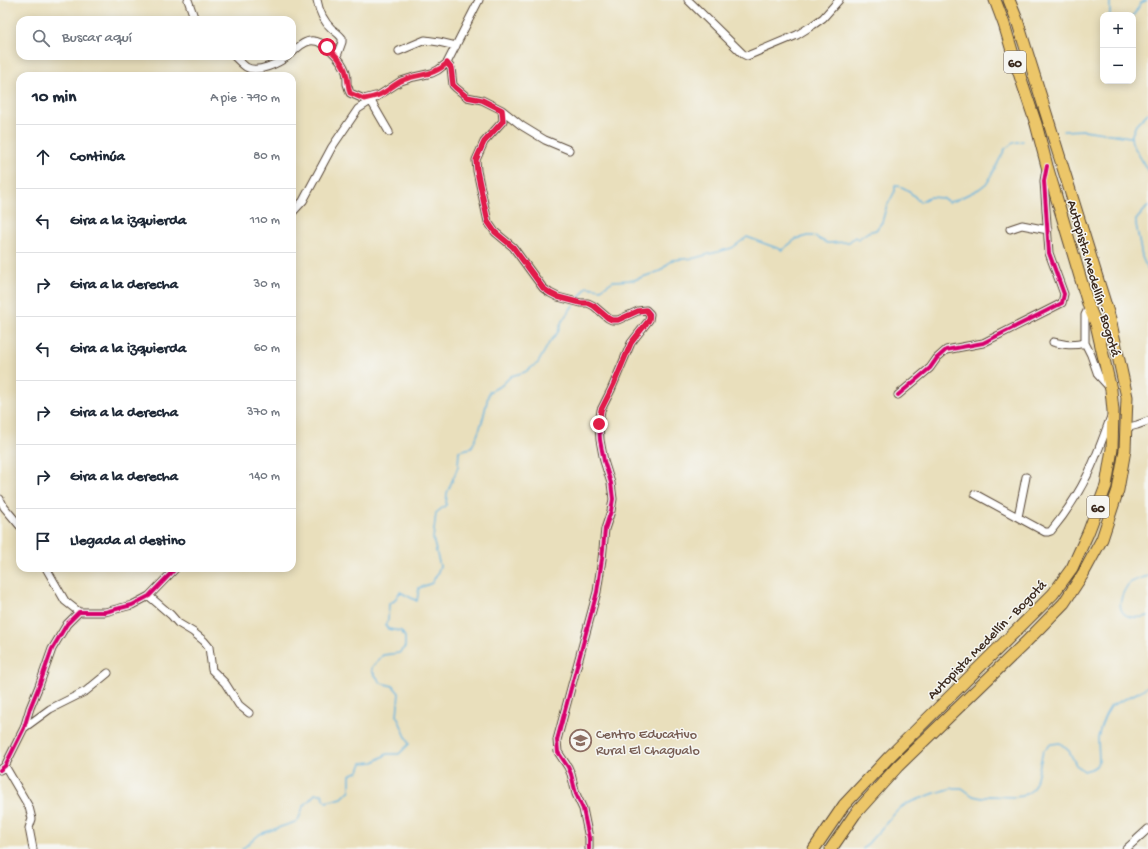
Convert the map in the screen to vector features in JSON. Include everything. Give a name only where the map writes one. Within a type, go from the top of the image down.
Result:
[{"type":"highway","name":"Autopista Medellín - Bogotá","points":[[814,849],[844,805],[889,757],[1053,594],[1072,568],[1088,533],[1106,486],[1112,449],[1113,411],[1111,390],[1096,324],[1089,307],[1046,166],[1036,124],[995,0]]},
{"type":"highway","name":"Autopista Medellín - Bogotá","points":[[831,849],[855,814],[898,766],[1064,603],[1083,574],[1102,539],[1118,490],[1125,450],[1126,397],[1110,319],[1009,0]]},
{"type":"street","points":[[188,0],[194,16]]},
{"type":"street","points":[[316,0],[325,21],[342,38],[337,56]]},
{"type":"street","points":[[296,209],[303,201],[332,147],[358,110],[401,81],[432,73],[447,63],[479,0]]},
{"type":"street","points":[[688,0],[743,54],[747,56],[797,35],[813,26],[823,18],[839,0]]},
{"type":"street","points":[[399,51],[425,40],[456,46]]},
{"type":"street","points":[[296,49],[301,45],[310,41],[318,42],[327,47],[337,56],[346,72],[350,93],[364,99],[380,95]]},
{"type":"street","points":[[238,60],[247,68],[258,70],[283,60]]},
{"type":"street","points":[[447,63],[451,68],[453,85],[467,97],[482,100],[502,110],[522,126],[545,140],[568,150]]},
{"type":"street","points":[[371,101],[389,132]]},
{"type":"street","points":[[502,110],[503,121],[484,142],[476,160],[488,222],[495,232],[513,247],[543,288],[550,293],[558,297],[588,303],[612,320],[618,320],[627,315],[643,310],[646,310],[650,317],[631,343],[614,384],[601,410],[599,424],[600,440],[604,461],[611,483],[613,499],[605,529],[597,592],[557,740],[558,752],[571,774],[576,794],[582,809],[589,838],[589,849]]},
{"type":"street","points":[[898,395],[930,368],[946,350],[983,343],[1062,303],[1064,294],[1049,253],[1044,181],[1046,166]]},
{"type":"street","points":[[1010,229],[1022,225],[1048,230]]},
{"type":"street","points":[[1089,307],[1085,315],[1085,343],[1098,375],[1111,390]]},
{"type":"street","points":[[1053,342],[1068,346],[1075,346],[1085,343]]},
{"type":"street","points":[[975,494],[1045,532],[1051,531],[1063,516],[1087,477],[1113,411]]},
{"type":"street","points":[[1126,428],[1148,421]]},
{"type":"street","points":[[1018,517],[1026,477]]},
{"type":"street","points":[[0,499],[2,505],[16,521]]},
{"type":"street","points":[[48,572],[65,601],[79,612],[105,612],[132,605],[149,596],[172,572]]},
{"type":"street","points":[[149,596],[178,623],[204,641],[209,647],[212,670],[225,683],[239,704],[249,713]]},
{"type":"street","points":[[33,849],[29,828],[32,819],[29,807],[2,768],[24,728],[52,649],[67,624],[79,612]]},
{"type":"street","points":[[24,728],[50,709],[86,692],[108,673]]},
{"type":"street","points":[[1126,849],[1148,829]]},
{"type":"waterway","points":[[1110,0],[1110,12]]},
{"type":"waterway","points":[[1135,12],[1141,3],[1147,0]]},
{"type":"waterway","points":[[1148,113],[1136,125],[1131,137],[1132,143],[1148,171]]},
{"type":"waterway","points":[[1063,131],[1084,130],[1130,137]]},
{"type":"waterway","points":[[578,299],[587,287],[601,289],[613,281],[634,280],[660,271],[672,260],[695,258],[732,248],[747,237],[782,250],[796,239],[807,236],[813,236],[827,243],[849,242],[855,237],[858,239],[868,232],[876,230],[882,222],[886,208],[895,191],[895,186],[902,187],[920,202],[929,197],[943,198],[948,202],[954,201],[979,189],[988,182],[1005,149],[1013,143],[1023,141]]},
{"type":"waterway","points":[[1148,206],[1136,220],[1142,257],[1148,270]]},
{"type":"waterway","points":[[242,849],[260,834],[298,821],[303,807],[315,794],[322,794],[326,802],[342,798],[350,790],[350,775],[359,771],[362,763],[374,762],[387,754],[399,754],[409,744],[397,716],[399,693],[393,686],[381,683],[372,671],[372,667],[383,655],[399,653],[405,647],[405,637],[401,631],[388,629],[385,625],[388,620],[389,604],[394,601],[400,592],[417,601],[419,588],[432,583],[437,574],[440,566],[433,539],[436,513],[446,505],[447,493],[458,467],[459,451],[471,448],[477,435],[489,392],[502,385],[511,376],[525,372],[538,363],[549,343],[558,332],[562,321],[574,304]]},
{"type":"waterway","points":[[1148,576],[1129,584],[1126,587],[1120,603],[1121,609],[1126,615],[1136,618],[1148,616]]},
{"type":"waterway","points":[[863,849],[897,811],[906,804],[935,793],[953,788],[962,788],[973,796],[982,798],[989,796],[1023,796],[1032,790],[1036,782],[1043,751],[1051,744],[1060,743],[1069,751],[1076,765],[1084,771],[1091,769],[1096,766],[1099,760],[1098,738],[1105,716],[1111,706],[1148,686]]},
{"type":"cycle path","points":[[447,63],[451,68],[453,85],[456,88],[467,97],[482,100],[502,110],[503,121],[484,142],[476,160],[488,222],[495,232],[513,247],[543,288],[550,293],[558,297],[581,303],[588,303],[612,320],[618,320],[638,311],[646,310],[650,314],[649,320],[631,343],[601,410],[599,424],[600,440],[604,461],[611,483],[613,499],[605,529],[597,592],[557,740],[558,752],[568,767],[576,794],[583,809],[589,838],[589,849]]},
{"type":"cycle path","points":[[898,395],[930,368],[937,358],[946,350],[983,343],[1062,303],[1064,294],[1049,253],[1044,181],[1047,166]]},
{"type":"cycle path","points":[[0,770],[5,766],[24,728],[52,649],[67,624],[79,612],[105,612],[132,605],[149,596],[172,572]]},
{"type":"place","name":"Centro Educativo Rural El Chagualo","points":[[580,741]]},
{"type":"route","points":[[327,47],[337,56],[346,72],[350,93],[364,99],[380,95],[401,81],[432,73],[447,63],[451,68],[453,85],[456,88],[467,97],[482,100],[502,110],[503,121],[484,142],[476,160],[488,222],[495,232],[513,247],[543,288],[550,293],[558,297],[581,303],[588,303],[612,320],[618,320],[627,315],[643,310],[646,310],[650,314],[649,320],[631,343],[614,384],[601,410],[599,424]]}]
